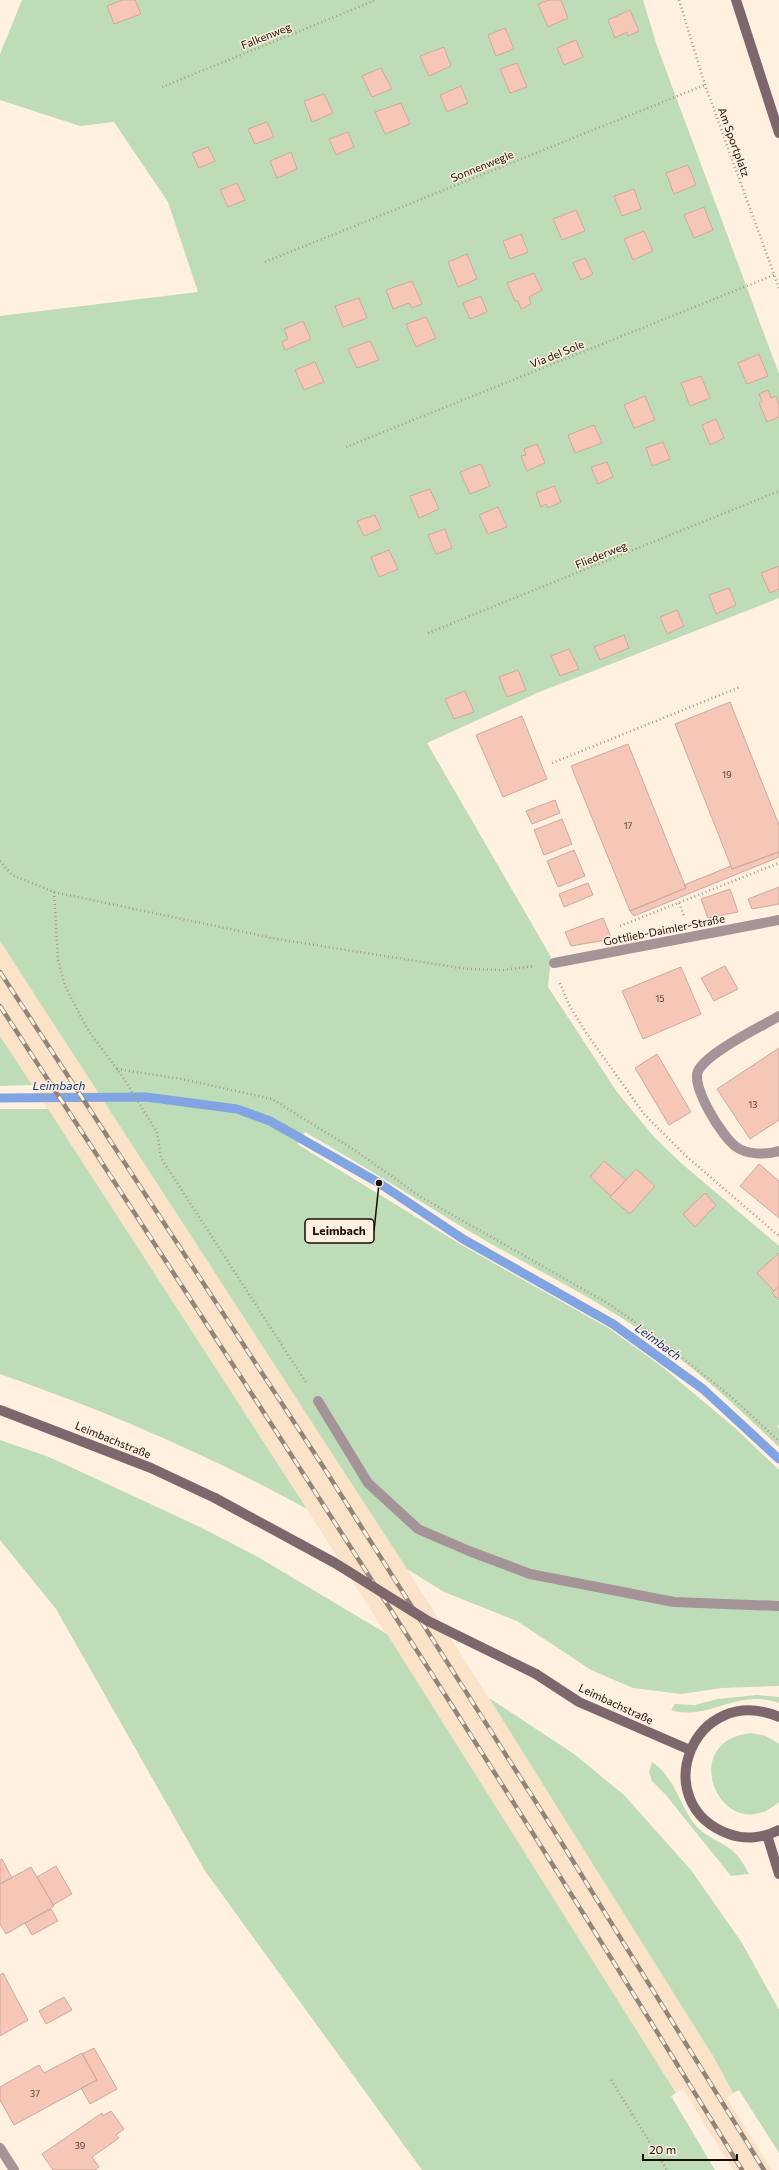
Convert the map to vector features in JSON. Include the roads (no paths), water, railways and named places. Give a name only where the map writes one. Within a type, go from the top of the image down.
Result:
[{"type":"street","points":[[736,0],[779,133]]},
{"type":"street","name":"Gottlieb-Daimler-Straße","points":[[554,963],[779,920]]},
{"type":"street","points":[[779,1016],[717,1053],[701,1067],[696,1082],[704,1102],[735,1146],[749,1152],[771,1154],[779,1151]]},
{"type":"street","points":[[318,1401],[368,1483],[418,1529],[469,1551],[530,1574],[674,1602],[779,1606]]},
{"type":"street","name":"Leimbachstraße","points":[[0,1410],[151,1468],[215,1498],[336,1563],[428,1621],[536,1674],[579,1702],[690,1750]]},
{"type":"street","points":[[779,1717],[758,1711],[746,1710],[722,1716],[703,1730],[690,1750],[686,1761],[687,1785],[695,1807],[702,1816],[721,1831],[732,1835],[749,1837],[767,1835],[779,1830]]},
{"type":"street","points":[[767,1835],[779,1874]]},
{"type":"street","points":[[0,2148],[14,2170]]},
{"type":"waterway","name":"Leimbach","points":[[0,1098],[146,1097],[237,1109],[270,1121],[379,1183],[463,1239],[613,1324],[703,1389],[779,1459]]},
{"type":"railway","points":[[0,972],[324,1468],[563,1845],[764,2170]]},
{"type":"railway","points":[[0,1006],[375,1585],[652,2023],[742,2170]]},
{"type":"place","name":"Leimbach","points":[[379,1183]]}]
